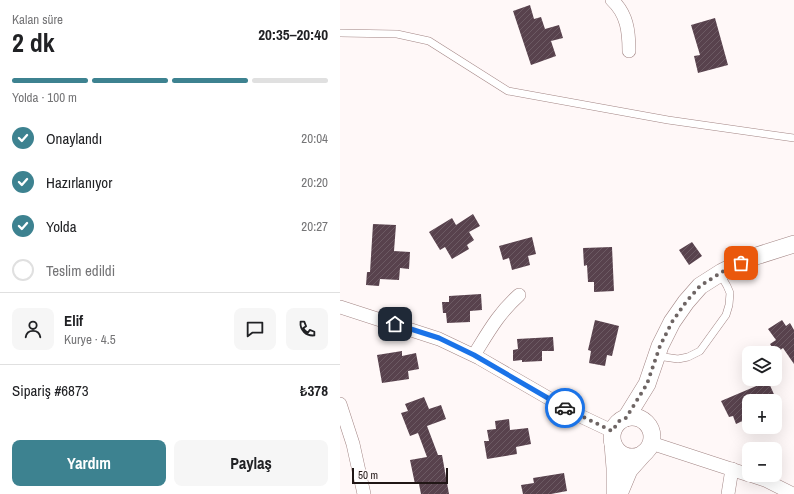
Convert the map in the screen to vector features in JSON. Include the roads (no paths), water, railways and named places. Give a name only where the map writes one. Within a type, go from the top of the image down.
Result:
[{"type":"street","points":[[612,0],[623,13],[627,24],[629,51]]},
{"type":"street","points":[[626,418],[647,384],[672,322],[686,302],[700,286],[750,258],[794,244]]},
{"type":"street","points":[[474,355],[504,308],[519,294]]},
{"type":"street","points":[[340,307],[439,338],[474,355],[576,414],[612,437],[616,450],[627,457],[640,455],[648,447]]},
{"type":"street","points":[[644,422],[647,404],[647,384]]},
{"type":"street","points":[[340,404],[353,444],[364,494]]},
{"type":"street","points":[[615,494],[615,468],[612,437],[620,420],[633,417],[644,422],[649,427],[651,433],[648,447],[629,470],[619,494]]},
{"type":"street","points":[[648,447],[742,472]]},
{"type":"street","points":[[728,494],[732,469]]},
{"type":"street","points":[[769,482],[793,494]]},
{"type":"lane","points":[[340,33],[397,34],[429,41],[508,91],[668,120],[794,138]]},
{"type":"lane","points":[[657,356],[678,359],[688,357],[700,351],[726,315],[729,304],[730,293],[720,274]]}]
